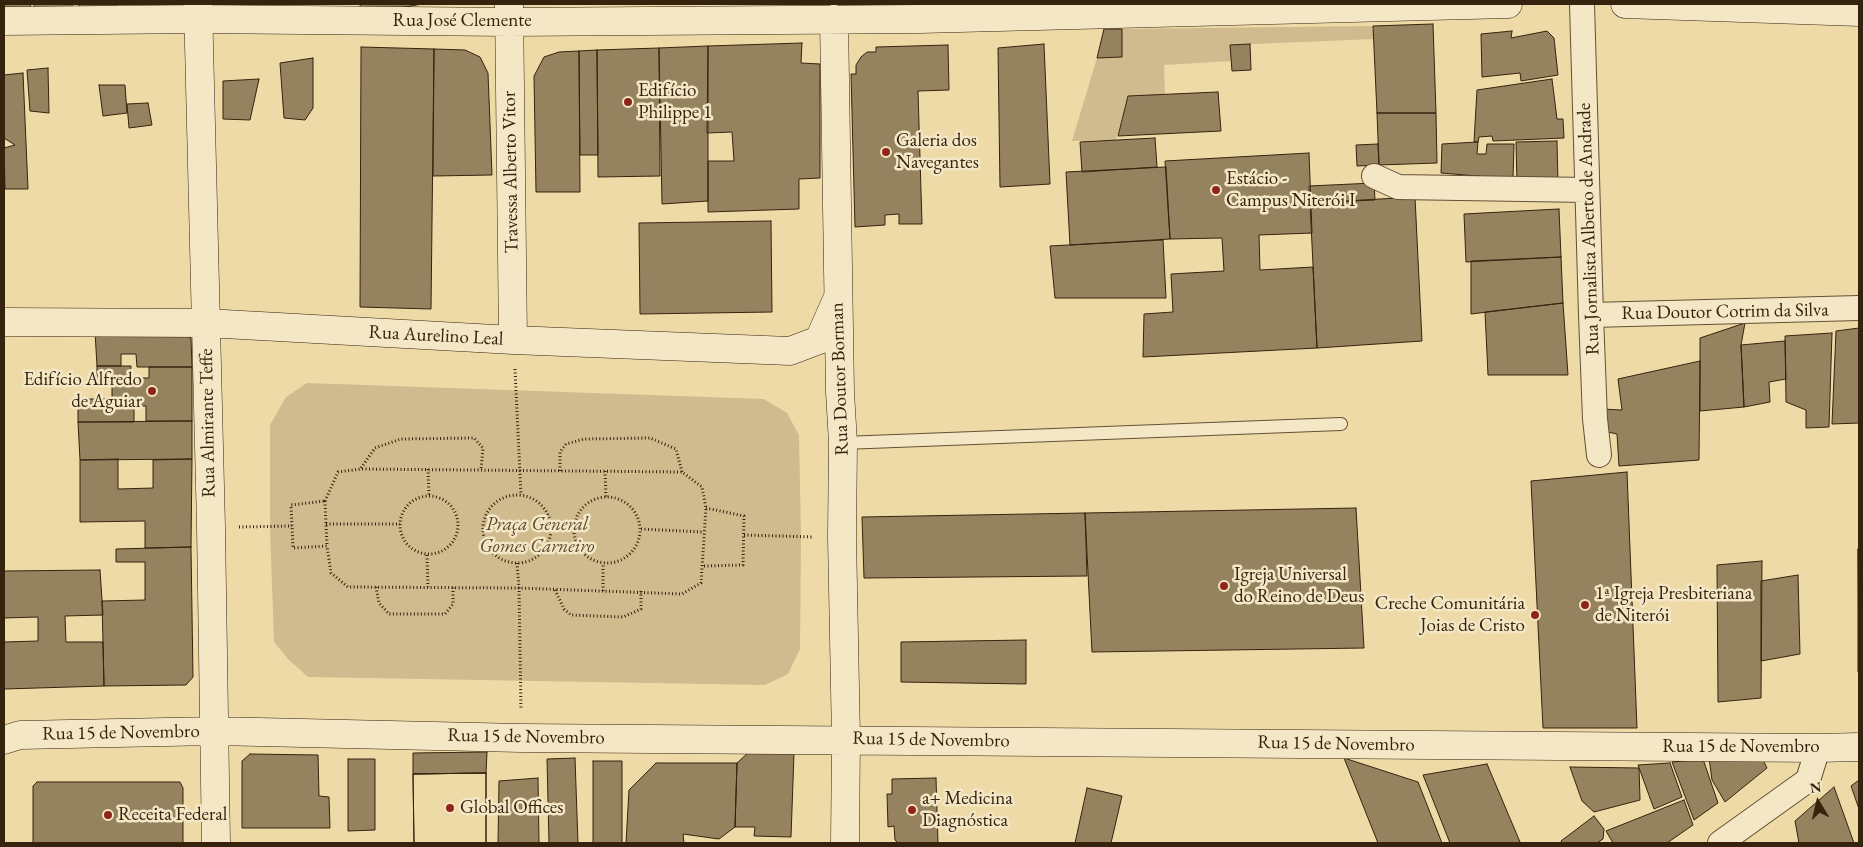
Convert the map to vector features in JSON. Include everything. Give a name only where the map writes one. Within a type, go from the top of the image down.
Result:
[{"type":"street","name":"Rua José Clemente","points":[[4,21],[198,12],[509,13],[834,19],[920,11],[1508,4]]},
{"type":"street","name":"Rua Jornalista Alberto de Andrade","points":[[1582,4],[1591,315],[1595,419],[1599,455]]},
{"type":"street","points":[[1626,4],[1859,12]]},
{"type":"street","name":"Rua Almirante Teffe","points":[[198,12],[216,843]]},
{"type":"street","name":"Travessa Alberto Vitor","points":[[509,13],[514,340]]},
{"type":"street","name":"Rua Doutor Borman","points":[[834,19],[840,392],[843,443],[842,537],[846,843]]},
{"type":"street","points":[[1374,176],[1398,187],[1587,190]]},
{"type":"street","name":"Rua Aurelino Leal","points":[[4,322],[206,323],[514,340],[790,351],[819,340],[838,297]]},
{"type":"street","name":"Rua Doutor Cotrim da Silva","points":[[1591,315],[1859,308]]},
{"type":"street","name":"Rua 15 de Novembro","points":[[4,740],[20,735],[215,731],[521,738],[1859,747]]},
{"type":"street","points":[[1720,843],[1808,780],[1818,748]]},
{"type":"lane","points":[[843,443],[1341,424]]},
{"type":"path","points":[[517,391],[520,495]]},
{"type":"path","points":[[361,469],[375,448],[402,439],[474,438],[482,448],[481,470]]},
{"type":"path","points":[[560,471],[560,452],[566,444],[584,439],[650,438],[676,449],[682,472],[702,488],[706,508],[702,583],[682,594],[519,588],[348,587],[330,572],[325,501],[338,472],[361,469],[520,470],[560,471],[682,472]]},
{"type":"path","points":[[428,470],[429,496]]},
{"type":"path","points":[[604,471],[606,497]]},
{"type":"path","points":[[520,495],[539,503],[550,520],[551,530],[549,540],[541,553],[528,561],[517,564],[506,562],[489,550],[482,530],[484,518],[498,500],[520,495]]},
{"type":"path","points":[[429,496],[447,502],[458,518],[459,528],[456,537],[445,550],[427,555],[418,552],[404,541],[400,524],[401,515],[412,501],[429,496]]},
{"type":"path","points":[[606,497],[617,498],[626,502],[636,514],[641,528],[639,540],[634,550],[625,558],[615,562],[603,563],[594,561],[579,548],[574,530],[579,511],[596,498],[606,497]]},
{"type":"path","points":[[325,501],[292,506],[292,526],[293,548],[327,546]]},
{"type":"path","points":[[704,566],[743,564],[744,535],[744,516],[706,508]]},
{"type":"path","points":[[326,524],[400,524]]},
{"type":"path","points":[[270,527],[292,526]]},
{"type":"path","points":[[641,528],[704,532]]},
{"type":"path","points":[[551,530],[574,530]]},
{"type":"path","points":[[744,535],[801,538]]},
{"type":"path","points":[[427,555],[428,587]]},
{"type":"path","points":[[603,563],[603,591]]},
{"type":"path","points":[[517,564],[520,681]]},
{"type":"path","points":[[376,587],[379,603],[389,614],[445,614],[453,604],[454,587]]},
{"type":"path","points":[[555,590],[564,609],[571,615],[623,617],[640,609],[641,592]]},
{"type":"green space","points":[[1373,26],[1374,39],[1231,45],[1232,61],[1164,65],[1165,95],[1128,96],[1116,140],[1072,141],[1097,58],[1122,57],[1122,29]]},
{"type":"green space","name":"Praça General Gomes Carneiro","points":[[307,383],[764,399],[787,413],[799,435],[801,538],[800,649],[788,674],[765,685],[308,677],[288,659],[274,642],[270,527],[270,425],[286,397]]},
{"type":"building","points":[[4,4],[30,4],[32,14],[4,15]]},
{"type":"building","points":[[34,4],[72,4],[73,12],[35,11]]},
{"type":"building","points":[[79,4],[117,4],[117,15],[78,17]]},
{"type":"building","points":[[215,4],[243,4],[244,8],[215,7]]},
{"type":"building","points":[[360,4],[422,4],[361,15]]},
{"type":"building","points":[[1433,24],[1436,113],[1377,113],[1373,26]]},
{"type":"building","points":[[1104,29],[1122,29],[1122,57],[1097,58]]},
{"type":"building","points":[[1512,31],[1511,38],[1547,31],[1554,38],[1558,75],[1521,81],[1520,73],[1482,77],[1481,34]]},
{"type":"building","points":[[802,43],[801,63],[820,64],[820,178],[799,179],[799,209],[708,212],[708,161],[734,161],[732,132],[707,133],[708,46]]},
{"type":"building","points":[[1044,44],[1050,184],[1000,187],[998,48]]},
{"type":"building","points":[[1250,44],[1251,70],[1232,71],[1230,45]]},
{"type":"building","name":"Galeria dos Navegantes","points":[[948,45],[949,90],[918,91],[922,224],[899,224],[899,214],[885,215],[885,225],[855,227],[851,74],[856,74],[856,65],[861,57],[867,52],[876,52],[876,47]]},
{"type":"building","points":[[708,46],[708,201],[662,204],[659,48]]},
{"type":"building","points":[[361,47],[434,49],[431,309],[360,307]]},
{"type":"building","name":"Edifício Philippe 1","points":[[659,48],[660,176],[598,177],[597,50]]},
{"type":"building","points":[[434,49],[465,50],[480,57],[488,73],[492,175],[433,176]]},
{"type":"building","points":[[597,50],[598,155],[580,155],[579,51]]},
{"type":"building","points":[[579,51],[580,192],[536,192],[534,76],[544,57],[559,52]]},
{"type":"building","points":[[313,58],[313,108],[305,120],[284,118],[280,63]]},
{"type":"building","points":[[48,68],[49,113],[30,111],[27,70]]},
{"type":"building","points":[[23,73],[28,189],[5,189],[4,148],[15,145],[4,138],[4,75]]},
{"type":"building","points":[[259,79],[250,120],[223,119],[223,81]]},
{"type":"building","points":[[1552,79],[1557,119],[1563,119],[1564,138],[1493,141],[1492,136],[1479,137],[1478,142],[1474,142],[1477,90]]},
{"type":"building","points":[[99,85],[125,85],[127,113],[103,116]]},
{"type":"building","points":[[1218,92],[1221,131],[1118,136],[1128,96]]},
{"type":"building","points":[[148,103],[152,125],[129,128],[127,104]]},
{"type":"building","points":[[1377,113],[1436,113],[1437,163],[1379,165]]},
{"type":"building","points":[[1155,138],[1157,167],[1082,172],[1080,142]]},
{"type":"building","points":[[1557,141],[1558,184],[1517,185],[1516,142]]},
{"type":"building","points":[[1478,142],[1477,154],[1486,154],[1487,144],[1514,144],[1513,179],[1441,173],[1442,144]]},
{"type":"building","points":[[1378,144],[1379,165],[1357,166],[1356,145]]},
{"type":"building","points":[[1309,153],[1312,233],[1259,235],[1260,270],[1313,267],[1317,348],[1143,357],[1144,314],[1173,312],[1171,274],[1224,271],[1222,238],[1170,239],[1165,161]]},
{"type":"building","points":[[1166,167],[1170,239],[1070,245],[1066,172]]},
{"type":"building","points":[[1374,183],[1375,200],[1310,203],[1309,186]]},
{"type":"building","points":[[1415,197],[1422,341],[1317,348],[1310,203]]},
{"type":"building","points":[[1559,209],[1561,257],[1466,262],[1464,214]]},
{"type":"building","points":[[771,221],[772,312],[640,314],[639,223]]},
{"type":"building","points":[[1163,240],[1166,298],[1055,298],[1050,246]]},
{"type":"building","points":[[1561,257],[1563,303],[1471,314],[1471,261]]},
{"type":"building","points":[[1563,303],[1568,375],[1488,375],[1485,312]]},
{"type":"building","points":[[1745,323],[1741,345],[1744,407],[1700,411],[1700,338]]},
{"type":"building","points":[[1859,328],[1859,423],[1832,424],[1836,331]]},
{"type":"building","points":[[178,331],[191,338],[192,367],[137,367],[136,354],[121,354],[121,366],[97,366],[95,332]]},
{"type":"building","points":[[1832,333],[1829,427],[1806,428],[1806,410],[1786,402],[1785,336]]},
{"type":"building","points":[[1785,341],[1786,379],[1769,382],[1770,402],[1744,407],[1741,345]]},
{"type":"building","points":[[1700,361],[1699,460],[1619,466],[1617,434],[1603,431],[1602,409],[1622,410],[1618,379]]},
{"type":"building","name":"Edifício Alfredo de Aguiar","points":[[97,366],[131,366],[130,378],[149,378],[149,367],[192,367],[192,421],[146,421],[146,406],[134,406],[134,422],[78,422],[78,399],[112,399],[112,384],[97,384]]},
{"type":"building","points":[[192,421],[192,459],[80,460],[78,422]]},
{"type":"building","points":[[118,459],[118,489],[153,488],[153,460],[192,459],[191,547],[145,548],[145,521],[80,522],[80,460]]},
{"type":"building","name":"1ª Igreja Presbiteriana de Niterói","points":[[1627,472],[1637,728],[1543,728],[1531,481]]},
{"type":"building","name":"Igreja Universal do Reino de Deus","points":[[1356,508],[1364,648],[1092,652],[1085,513]]},
{"type":"building","points":[[1085,513],[1087,576],[864,578],[862,517]]},
{"type":"building","points":[[191,547],[193,677],[186,685],[104,686],[102,601],[145,600],[145,562],[116,562],[116,549]]},
{"type":"building","points":[[1858,549],[1859,672],[1858,672]]},
{"type":"building","points":[[1762,561],[1761,698],[1718,702],[1717,565]]},
{"type":"building","points":[[100,570],[103,615],[65,616],[66,642],[103,642],[104,686],[4,689],[4,642],[38,641],[38,617],[4,618],[4,571]]},
{"type":"building","points":[[1798,575],[1800,654],[1761,661],[1761,581]]},
{"type":"building","points":[[1026,640],[1026,684],[901,682],[901,642]]},
{"type":"building","points":[[487,752],[486,773],[413,774],[413,753]]},
{"type":"building","points":[[749,752],[794,753],[791,837],[754,836],[755,827],[735,827],[737,763]]},
{"type":"building","points":[[250,754],[318,755],[319,796],[329,797],[330,828],[242,828],[242,761]]},
{"type":"building","points":[[575,758],[578,843],[549,843],[547,759]]},
{"type":"building","points":[[1344,758],[1418,782],[1442,843],[1378,843]]},
{"type":"building","points":[[1709,758],[1762,758],[1767,768],[1725,802],[1712,780]]},
{"type":"building","points":[[348,759],[375,759],[375,830],[348,831]]},
{"type":"building","points":[[1703,759],[1718,803],[1694,820],[1672,762]]},
{"type":"building","points":[[593,761],[622,761],[622,843],[593,843]]},
{"type":"building","points":[[656,763],[737,763],[735,827],[719,839],[683,834],[684,843],[626,843],[629,790]]},
{"type":"building","points":[[1670,763],[1682,797],[1654,809],[1638,765]]},
{"type":"building","points":[[1487,764],[1520,842],[1450,843],[1423,775]]},
{"type":"building","points":[[1570,767],[1639,768],[1640,800],[1594,812],[1582,801]]},
{"type":"building","name":"Global Offices","points":[[486,773],[486,843],[414,843],[413,774]]},
{"type":"building","name":"Global Offices","points":[[486,773],[486,843],[414,843],[413,774]]},
{"type":"building","points":[[538,778],[539,843],[498,843],[499,781]]},
{"type":"building","name":"a+ Medicina Diagnóstica","points":[[936,778],[938,843],[898,843],[895,840],[894,826],[888,827],[887,794],[892,794],[892,779]]},
{"type":"building","points":[[1859,780],[1859,809],[1851,786]]},
{"type":"building","name":"Receita Federal","points":[[37,782],[180,782],[183,788],[183,843],[33,843],[33,786]]},
{"type":"building","points":[[1834,787],[1854,843],[1799,843],[1795,821]]},
{"type":"building","points":[[1087,788],[1122,796],[1111,843],[1075,843]]},
{"type":"building","points":[[1684,800],[1693,825],[1667,843],[1613,843],[1606,831]]},
{"type":"building","points":[[1594,816],[1604,829],[1603,839],[1597,843],[1562,843],[1561,841]]},
{"type":"place","name":"Edifício Philippe 1","points":[[628,102]]},
{"type":"place","name":"Galeria dos Navegantes","points":[[886,152]]},
{"type":"place","name":"Estácio - Campus Niterói I","points":[[1216,190]]},
{"type":"place","name":"Edifício Alfredo de Aguiar","points":[[152,391]]},
{"type":"place","name":"Igreja Universal do Reino de Deus","points":[[1224,586]]},
{"type":"place","name":"1ª Igreja Presbiteriana de Niterói","points":[[1585,605]]},
{"type":"place","name":"Creche Comunitária Joias de Cristo","points":[[1535,615]]},
{"type":"place","name":"Global Offices","points":[[450,808]]},
{"type":"place","name":"a+ Medicina Diagnóstica","points":[[912,810]]},
{"type":"place","name":"Receita Federal","points":[[108,815]]}]
